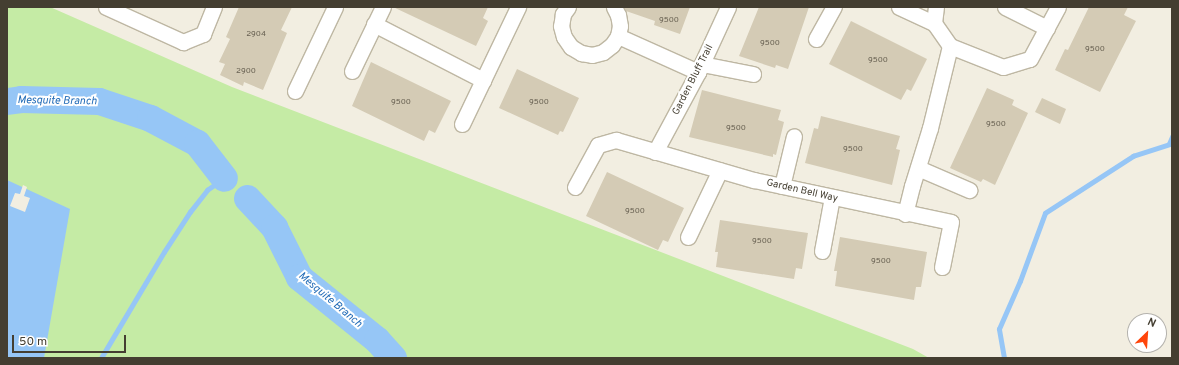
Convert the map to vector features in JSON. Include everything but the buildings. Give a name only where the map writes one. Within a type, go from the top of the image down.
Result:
[{"type":"street","points":[[106,7],[182,42],[203,34],[214,7]]},
{"type":"street","points":[[295,92],[335,7]]},
{"type":"street","points":[[352,71],[383,7]]},
{"type":"street","points":[[462,124],[518,7]]},
{"type":"street","points":[[567,7],[563,14],[561,26],[564,37],[571,47],[581,53],[592,55],[603,52],[612,45],[618,36],[620,26],[618,15],[614,7]]},
{"type":"street","name":"Garden Bluff Trail","points":[[655,152],[700,68],[728,7]]},
{"type":"street","points":[[816,39],[834,7]]},
{"type":"street","points":[[898,7],[934,23],[950,46],[1004,67],[1030,59],[1058,7]]},
{"type":"street","points":[[934,23],[936,7]]},
{"type":"street","points":[[1005,7],[1047,28]]},
{"type":"street","points":[[374,24],[483,80]]},
{"type":"street","points":[[618,36],[700,68],[753,74]]},
{"type":"street","points":[[905,214],[930,128],[950,46]]},
{"type":"street","points":[[782,186],[794,136]]},
{"type":"street","name":"Garden Bell Way","points":[[575,187],[598,145],[616,140],[782,186],[905,214],[951,222],[942,267]]},
{"type":"street","points":[[918,168],[969,190]]},
{"type":"street","points":[[688,237],[720,170]]},
{"type":"street","points":[[822,251],[832,197]]},
{"type":"green space","points":[[7,7],[50,7],[232,87],[913,349],[929,358],[7,358]]},
{"type":"water","points":[[7,180],[70,209],[44,358],[7,358]]},
{"type":"pier","points":[[23,185],[27,187],[24,196],[30,198],[25,212],[10,206],[15,193],[20,194]]},
{"type":"waterway","name":"Mesquite Branch","points":[[7,101],[21,99],[99,101],[150,118],[197,143],[224,178]]},
{"type":"waterway","points":[[1004,358],[999,329],[1020,281],[1045,213],[1133,156],[1169,144],[1172,137]]},
{"type":"waterway","points":[[101,358],[164,252],[190,212],[207,190],[224,178]]},
{"type":"waterway","name":"Mesquite Branch","points":[[247,198],[274,227],[299,277],[377,340],[393,358]]}]
